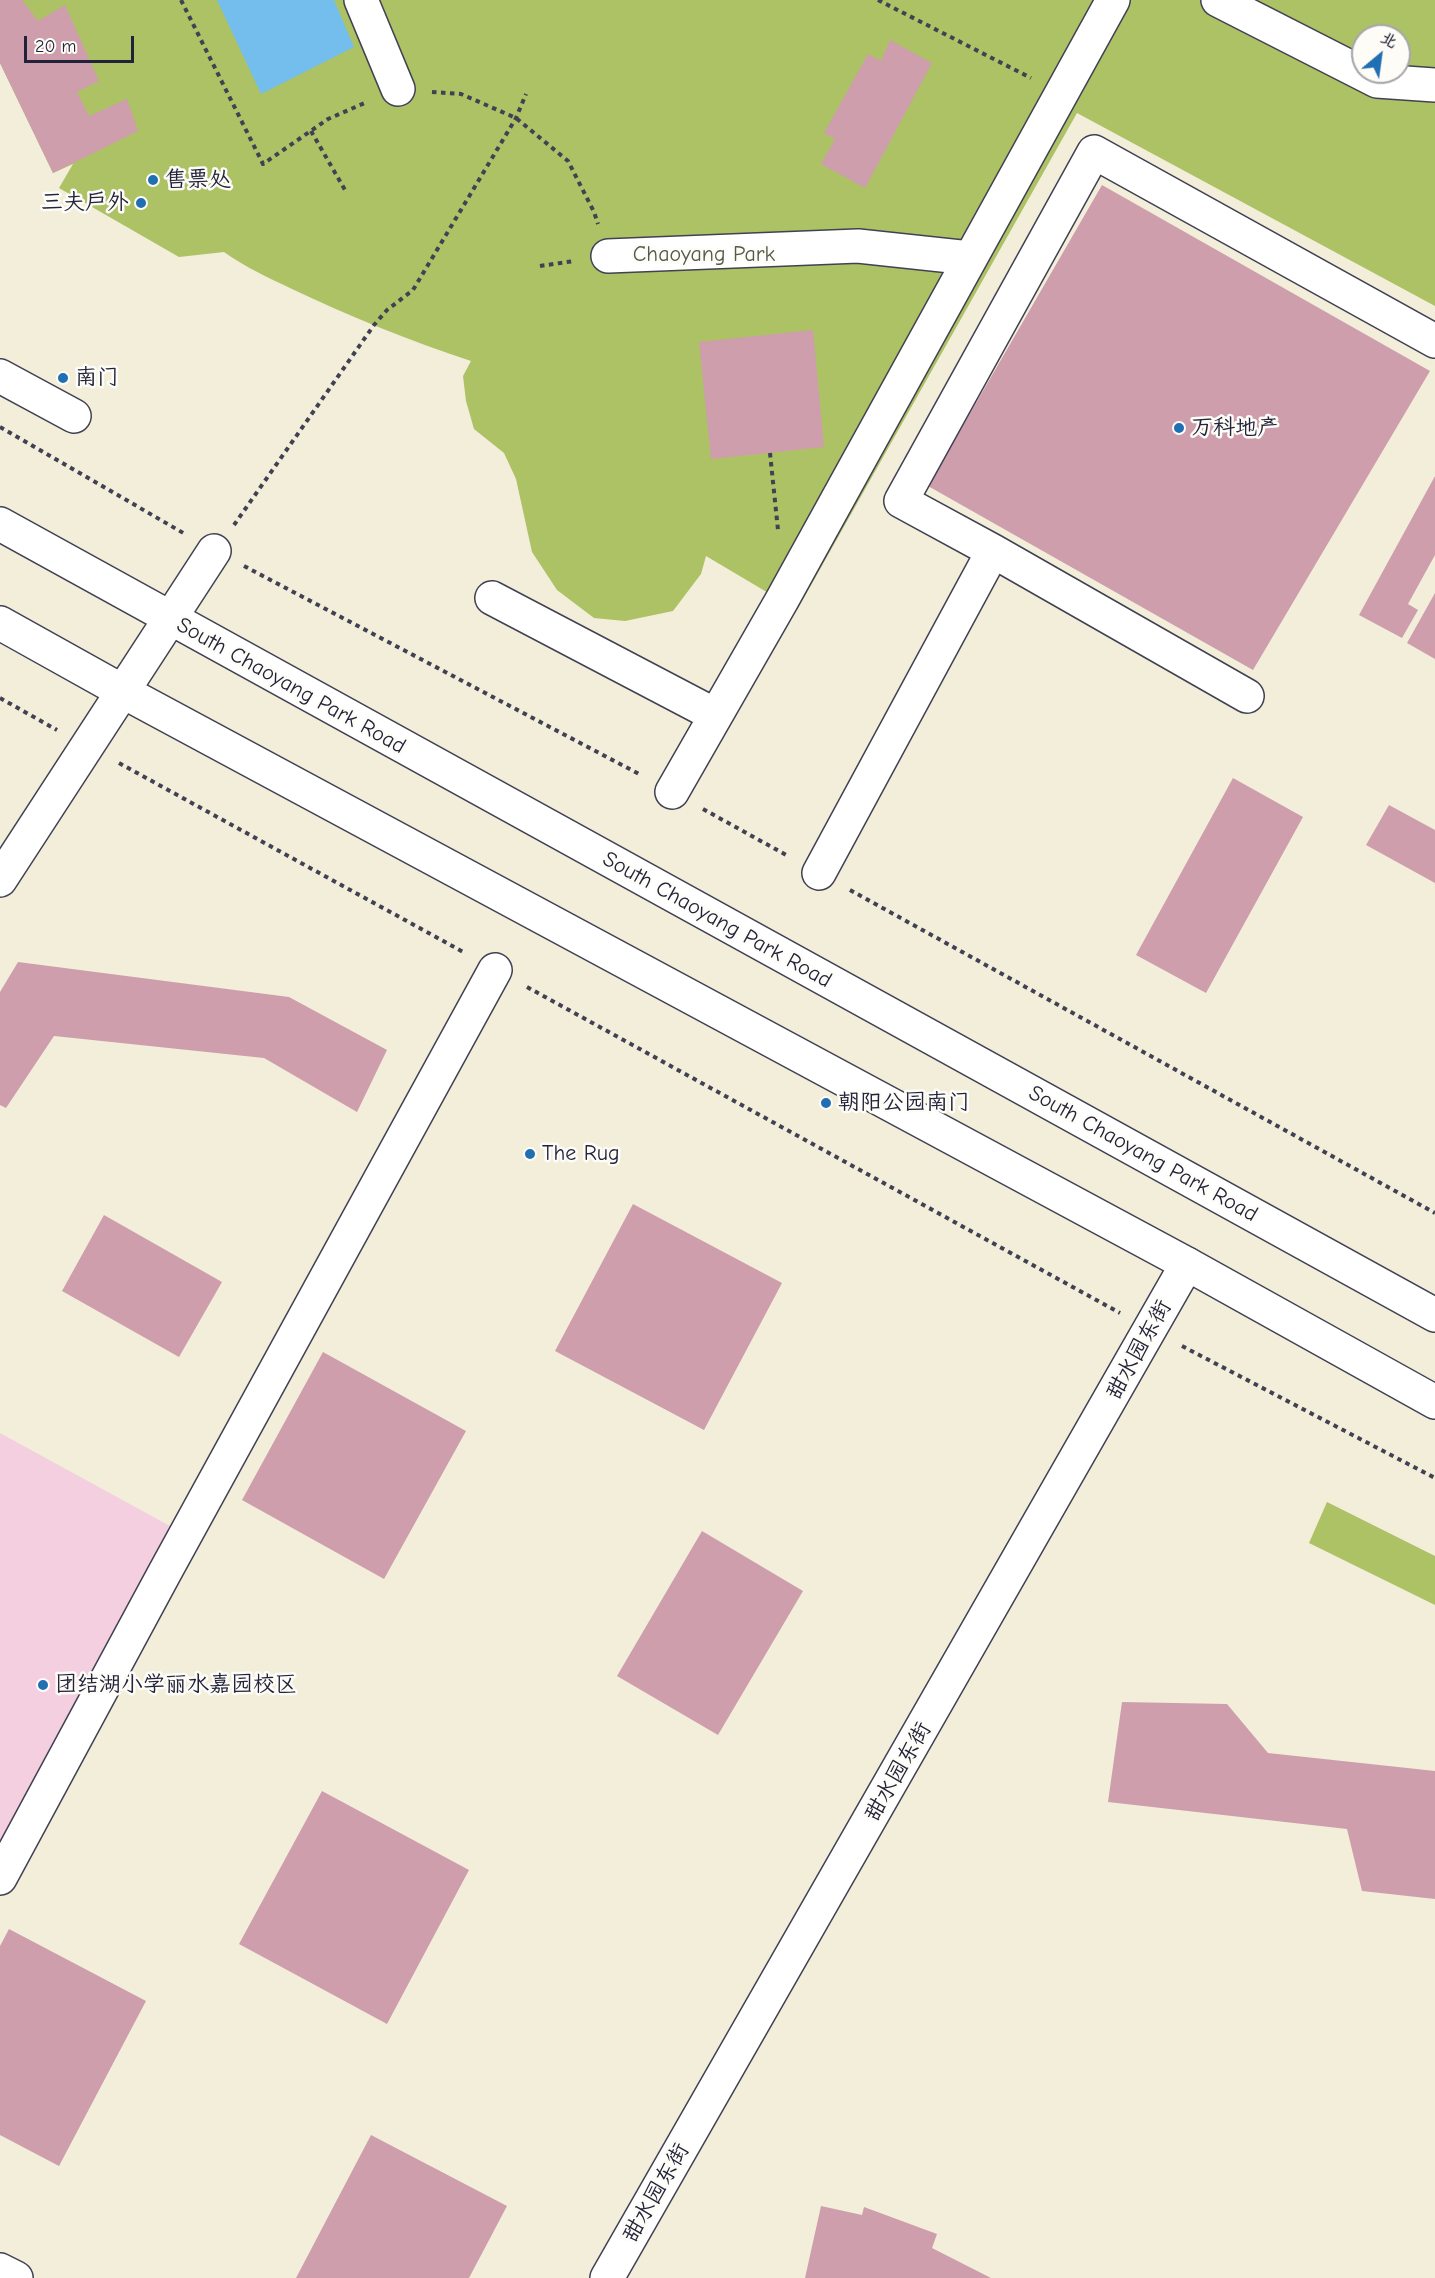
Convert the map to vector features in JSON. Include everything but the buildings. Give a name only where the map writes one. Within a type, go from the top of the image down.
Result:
[{"type":"main road","points":[[361,0],[398,89]]},
{"type":"main road","points":[[672,792],[782,600],[1113,0]]},
{"type":"main road","points":[[1218,0],[1377,81],[1435,85]]},
{"type":"main road","points":[[1247,696],[901,501],[1094,152],[1435,341]]},
{"type":"main road","points":[[608,256],[858,246],[970,258]]},
{"type":"main road","points":[[0,376],[74,416]]},
{"type":"main road","name":"South Chaoyang Park Road","points":[[0,524],[1435,1315]]},
{"type":"main road","points":[[0,880],[214,551]]},
{"type":"main road","points":[[819,873],[993,551]]},
{"type":"main road","points":[[492,598],[715,715]]},
{"type":"main road","points":[[0,623],[122,691],[1187,1264],[1435,1402]]},
{"type":"main road","points":[[0,1878],[495,970]]},
{"type":"main road","name":"甜水园东街","points":[[607,2278],[1187,1264]]},
{"type":"main road","points":[[0,2270],[16,2278]]},
{"type":"path","points":[[878,0],[1062,92]]},
{"type":"path","points":[[214,551],[230,535],[234,525],[374,325],[387,310],[413,291],[516,118],[526,94]]},
{"type":"path","points":[[311,131],[345,190]]},
{"type":"path","points":[[0,427],[214,551],[672,792],[1435,1213]]},
{"type":"path","points":[[770,453],[779,533]]},
{"type":"path","points":[[0,698],[1151,1330],[1435,1478]]},
{"type":"shaded area","name":"团结湖小学丽水嘉园校区","points":[[0,1433],[170,1526],[0,1843]]},
{"type":"green space","name":"Chaoyang Park","points":[[0,0],[1435,0],[1435,306],[1077,113],[797,610],[706,556],[701,574],[673,611],[625,621],[594,618],[557,590],[532,552],[516,479],[504,453],[474,429],[466,401],[463,376],[471,361],[403,337],[336,309],[257,272],[224,252],[179,257],[59,188],[73,164],[53,173],[0,63]]},
{"type":"green space","points":[[1327,1502],[1435,1556],[1435,1605],[1309,1543]]},
{"type":"water","points":[[217,0],[334,0],[354,47],[261,94]]},
{"type":"place","name":"售票处","points":[[153,180]]},
{"type":"place","name":"三夫户外","points":[[141,203]]},
{"type":"place","name":"南门","points":[[63,378]]},
{"type":"place","name":"万科地产","points":[[1179,428]]},
{"type":"place","name":"朝阳公园南门","points":[[826,1103]]},
{"type":"place","name":"The Rug","points":[[530,1154]]},
{"type":"place","name":"团结湖小学丽水嘉园校区","points":[[43,1685]]}]
